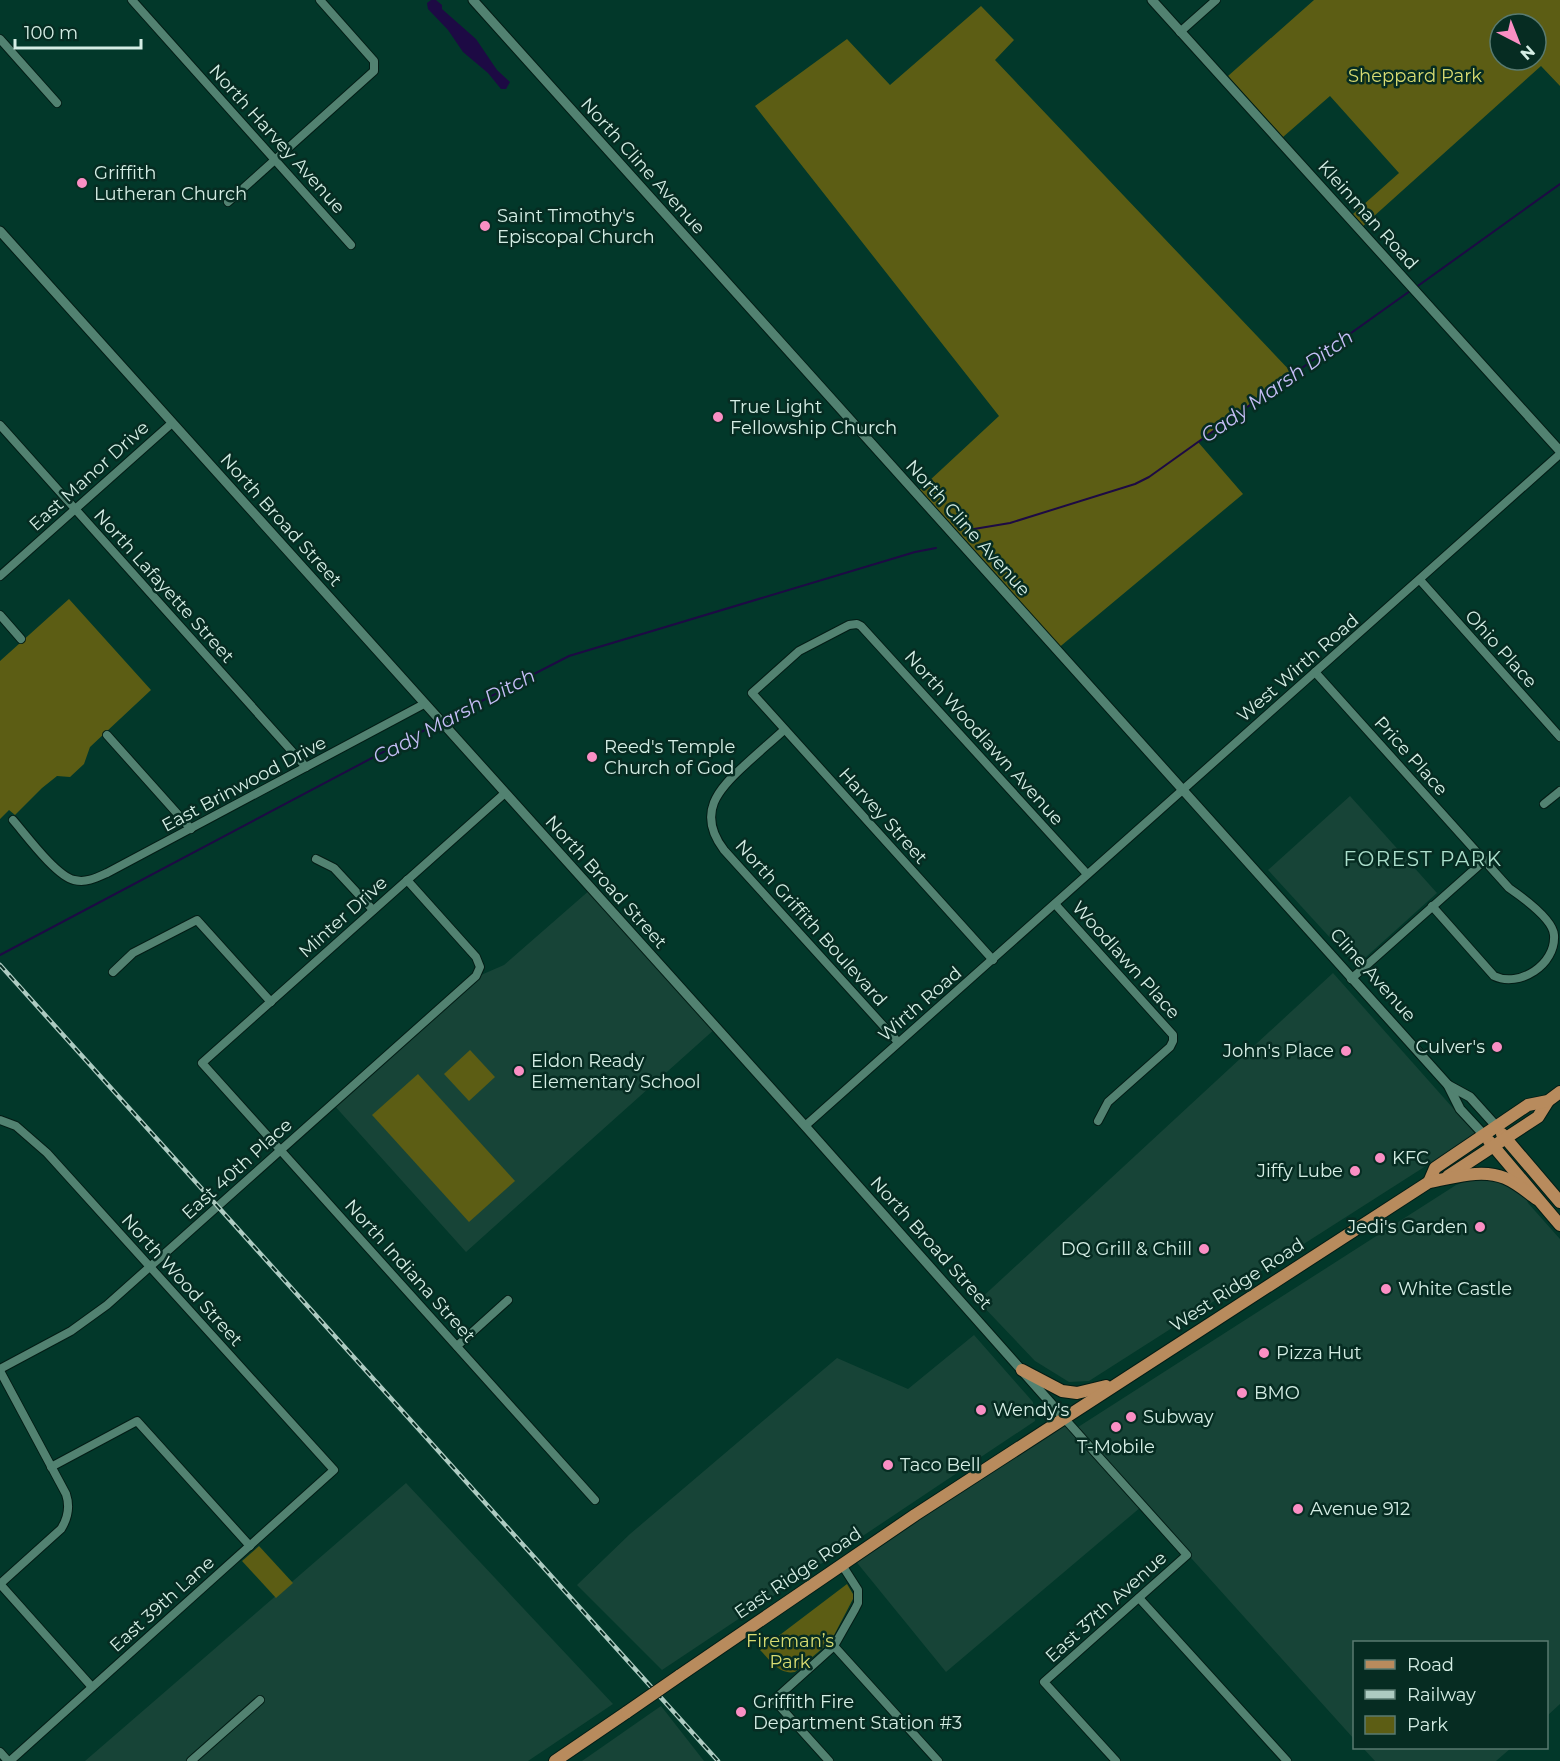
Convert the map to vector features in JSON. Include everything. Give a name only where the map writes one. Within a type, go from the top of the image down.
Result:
[{"type":"main road","points":[[1548,1101],[1560,1092]]},
{"type":"main road","name":"West Ridge Road","points":[[1429,1182],[1435,1168],[1528,1105],[1548,1101]]},
{"type":"main road","name":"West Ridge Road","points":[[1064,1418],[1429,1182],[1442,1180],[1506,1140],[1538,1118],[1548,1101]]},
{"type":"main road","name":"Cline Avenue","points":[[1497,1127],[1560,1202]]},
{"type":"main road","name":"Cline Avenue","points":[[1485,1136],[1560,1225]]},
{"type":"main road","points":[[1442,1180],[1475,1174],[1490,1174],[1504,1177],[1537,1199]]},
{"type":"main road","points":[[1022,1370],[1062,1392],[1077,1393],[1116,1384]]},
{"type":"main road","name":"East Ridge Road","points":[[555,1761],[842,1565],[1064,1418]]},
{"type":"street","name":"North Harvey Avenue","points":[[132,0],[351,245]]},
{"type":"street","points":[[228,202],[374,71],[374,60],[320,0]]},
{"type":"street","name":"North Cline Avenue","points":[[473,0],[1271,890]]},
{"type":"street","name":"Kleinman Road","points":[[1152,0],[1560,453]]},
{"type":"street","points":[[1180,32],[1216,0]]},
{"type":"street","points":[[0,39],[57,103]]},
{"type":"street","name":"North Broad Street","points":[[0,231],[805,1126],[1187,1555]]},
{"type":"street","name":"East Manor Drive","points":[[0,576],[172,423]]},
{"type":"street","name":"North Lafayette Street","points":[[0,425],[306,767]]},
{"type":"street","name":"West Wirth Road","points":[[1055,904],[1560,453]]},
{"type":"street","name":"Ohio Place","points":[[1420,580],[1560,737]]},
{"type":"street","points":[[0,615],[21,639]]},
{"type":"street","name":"North Woodlawn Avenue","points":[[752,693],[799,651],[849,625],[857,624],[1088,874]]},
{"type":"street","name":"Price Place","points":[[1315,672],[1509,888],[1532,905],[1557,933]]},
{"type":"street","name":"Harvey Street","points":[[752,693],[993,960]]},
{"type":"street","name":"East Brinwood Drive","points":[[13,820],[58,871],[75,880],[89,880],[191,829],[424,704]]},
{"type":"street","name":"North Griffith Boulevard","points":[[784,730],[719,790],[712,809],[715,835],[724,850],[898,1042]]},
{"type":"street","points":[[106,735],[191,829]]},
{"type":"street","points":[[1545,804],[1560,791]]},
{"type":"street","name":"Minter Drive","points":[[202,1063],[505,793]]},
{"type":"street","points":[[316,859],[334,868],[373,910]]},
{"type":"street","points":[[1351,979],[1485,860]]},
{"type":"street","name":"East 40th Place","points":[[0,1370],[84,1323],[107,1305],[479,971],[479,962],[476,957],[407,880]]},
{"type":"street","name":"Cline Avenue","points":[[1271,890],[1448,1085],[1460,1109],[1485,1136]]},
{"type":"street","name":"Wirth Road","points":[[805,1126],[1055,904]]},
{"type":"street","name":"Woodlawn Place","points":[[1055,904],[1171,1032],[1173,1038],[1170,1047],[1108,1102],[1098,1121]]},
{"type":"street","points":[[1432,906],[1494,976],[1503,980],[1522,978],[1540,967],[1557,933]]},
{"type":"street","points":[[113,972],[129,956],[197,920],[271,1002]]},
{"type":"street","name":"North Indiana Street","points":[[202,1063],[595,1500]]},
{"type":"street","name":"Cline Avenue","points":[[1448,1085],[1470,1097],[1497,1127]]},
{"type":"street","name":"North Wood Street","points":[[0,1120],[16,1126],[37,1143],[334,1470]]},
{"type":"street","points":[[457,1346],[508,1300]]},
{"type":"street","points":[[0,1370],[68,1500],[65,1522],[53,1537],[0,1584],[92,1687]]},
{"type":"street","points":[[51,1467],[137,1421],[250,1546]]},
{"type":"street","name":"East 39th Lane","points":[[9,1761],[334,1470]]},
{"type":"street","name":"East 37th Avenue","points":[[1116,1761],[1044,1682],[1187,1555]]},
{"type":"street","points":[[829,1761],[774,1700],[834,1646],[858,1603],[856,1586],[842,1565]]},
{"type":"street","points":[[1139,1598],[1287,1761]]},
{"type":"street","points":[[834,1646],[938,1761]]},
{"type":"street","points":[[191,1761],[260,1700]]},
{"type":"street","points":[[0,1752],[9,1761]]},
{"type":"shaded area","points":[[436,0],[442,5],[442,9],[476,39],[497,70],[510,82],[506,89],[501,89],[488,73],[463,52],[448,30],[428,9],[427,3]]},
{"type":"shaded area","points":[[1350,796],[1437,893],[1356,966],[1268,870]]},
{"type":"shaded area","name":"Eldon Ready Elementary School","points":[[591,889],[716,1028],[466,1252],[333,1104],[474,978],[504,965]]},
{"type":"shaded area","points":[[1333,973],[1476,1134],[1089,1381],[1069,1382],[1035,1361],[978,1301]]},
{"type":"shaded area","points":[[1491,1178],[1510,1184],[1526,1198],[1560,1239],[1560,1704],[1548,1715],[1548,1641],[1353,1641],[1353,1738],[1075,1429],[1456,1185],[1472,1179]]},
{"type":"shaded area","points":[[974,1335],[1033,1402],[1035,1421],[662,1670],[577,1585],[630,1534],[837,1358],[908,1389]]},
{"type":"shaded area","points":[[1064,1421],[1141,1507],[946,1672],[854,1559]]},
{"type":"shaded area","points":[[406,1483],[613,1704],[528,1761],[85,1761]]},
{"type":"shaded area","points":[[661,1706],[704,1761],[582,1761]]},
{"type":"shaded area","points":[[1364,1749],[1510,1749],[1496,1761],[1375,1761]]},
{"type":"green space","name":"Sheppard Park","points":[[1314,0],[1560,0],[1560,86],[1547,72],[1548,12],[1488,12],[1488,72],[1534,72],[1363,226],[1353,214],[1399,173],[1330,96],[1283,137],[1228,76]]},
{"type":"green space","points":[[981,6],[1014,40],[995,60],[1293,374],[1198,442],[1243,494],[1056,650],[915,494],[999,416],[755,106],[847,39],[890,85]]},
{"type":"green space","points":[[69,599],[151,690],[90,747],[84,764],[70,777],[57,776],[15,815],[9,810],[0,819],[0,661]]},
{"type":"green space","points":[[470,1050],[495,1077],[469,1101],[444,1074]]},
{"type":"green space","points":[[418,1074],[515,1181],[469,1222],[372,1115]]},
{"type":"green space","points":[[259,1546],[293,1583],[276,1598],[242,1561]]},
{"type":"green space","name":"Fireman’s Park","points":[[847,1584],[853,1594],[853,1599],[831,1641],[795,1672],[780,1669],[760,1650]]},
{"type":"waterway","name":"Cady Marsh Ditch","points":[[1415,288],[1560,184]]},
{"type":"waterway","name":"Cady Marsh Ditch","points":[[968,530],[1010,523],[1135,484],[1149,477],[1410,291]]},
{"type":"waterway","name":"Cady Marsh Ditch","points":[[443,721],[569,656],[915,552],[936,548]]},
{"type":"waterway","name":"Cady Marsh Ditch","points":[[0,955],[438,723]]},
{"type":"railway","points":[[0,965],[718,1761]]},
{"type":"place","name":"Griffith Lutheran Church","points":[[82,183]]},
{"type":"place","name":"Saint Timothy's Episcopal Church","points":[[485,226]]},
{"type":"place","name":"True Light Fellowship Church","points":[[718,417]]},
{"type":"place","name":"Reed's Temple Church of God","points":[[592,757]]},
{"type":"place","name":"Culver's","points":[[1497,1047]]},
{"type":"place","name":"John's Place","points":[[1346,1051]]},
{"type":"place","name":"Eldon Ready Elementary School","points":[[519,1071]]},
{"type":"place","name":"KFC","points":[[1380,1158]]},
{"type":"place","name":"Jiffy Lube","points":[[1355,1171]]},
{"type":"place","name":"Jedi's Garden","points":[[1480,1227]]},
{"type":"place","name":"DQ Grill & Chill","points":[[1204,1249]]},
{"type":"place","name":"White Castle","points":[[1386,1289]]},
{"type":"place","name":"Pizza Hut","points":[[1264,1353]]},
{"type":"place","name":"BMO","points":[[1242,1393]]},
{"type":"place","name":"Wendy's","points":[[981,1410]]},
{"type":"place","name":"Subway","points":[[1131,1417]]},
{"type":"place","name":"T-Mobile","points":[[1116,1427]]},
{"type":"place","name":"Taco Bell","points":[[888,1465]]},
{"type":"place","name":"Avenue 912","points":[[1298,1509]]},
{"type":"place","name":"Griffith Fire Department Station #3","points":[[741,1712]]},
{"type":"district","name":"FOREST PARK","points":[[1423,859]]}]
